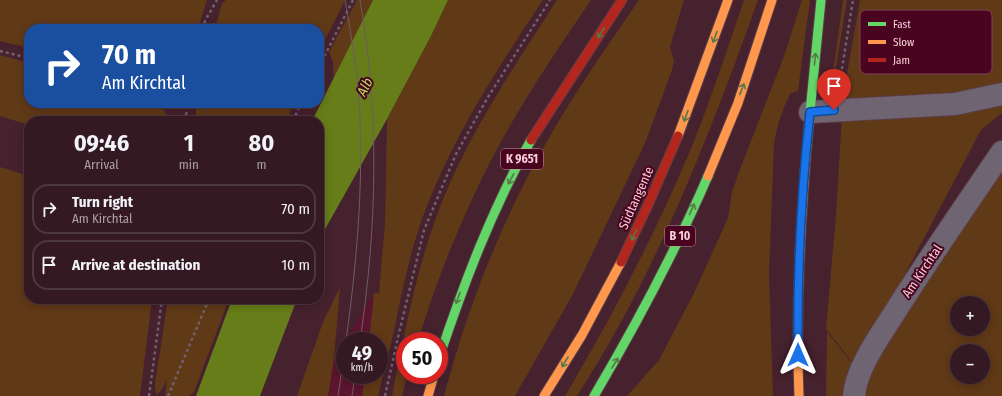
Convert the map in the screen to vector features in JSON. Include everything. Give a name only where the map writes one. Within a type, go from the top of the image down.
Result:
[{"type":"main road","name":"K 9651","points":[[447,332],[460,293],[495,210],[537,130],[622,0]]},
{"type":"main road","name":"Südtangente","points":[[544,396],[587,326],[640,224],[685,121],[728,0]]},
{"type":"main road","name":"B 10","points":[[594,396],[620,355],[658,283],[692,210],[724,137],[750,68],[772,0]]},
{"type":"main road","points":[[799,396],[797,272],[802,190],[821,0]]},
{"type":"main road","points":[[428,396],[431,384]]},
{"type":"street","points":[[810,112],[955,104],[1002,94]]},
{"type":"street","name":"Am Kirchtal","points":[[854,396],[854,387],[870,352],[908,291],[1002,152]]},
{"type":"path","points":[[204,24],[218,0]]},
{"type":"path","points":[[324,57],[353,0]]},
{"type":"path","points":[[385,396],[398,333],[427,224],[456,154],[488,97],[550,0]]},
{"type":"path","points":[[0,51],[24,57]]},
{"type":"path","points":[[149,396],[161,304]]},
{"type":"path","points":[[168,396],[207,304]]},
{"type":"shaded area","points":[[0,0],[207,0],[200,24],[24,24],[24,47],[0,41]]},
{"type":"shaded area","points":[[226,0],[345,0],[324,42],[324,24],[216,24],[222,3]]},
{"type":"shaded area","points":[[357,0],[373,0],[334,80],[333,62],[329,52]]},
{"type":"shaded area","points":[[448,0],[543,0],[490,82],[443,168],[430,198],[415,241],[388,355],[388,332],[370,332],[374,293],[379,293],[385,222],[387,119],[431,36]]},
{"type":"shaded area","points":[[557,0],[591,0],[530,93],[507,131],[484,174],[452,244],[421,332],[405,332],[422,261],[439,208],[461,159],[514,67]]},
{"type":"shaded area","points":[[639,0],[684,0],[670,47],[674,61],[672,70],[646,141],[573,294],[515,396],[444,396],[465,326],[504,225],[536,160],[595,64]]},
{"type":"shaded area","points":[[744,0],[758,0],[720,103],[679,204],[632,302],[605,350],[577,396],[565,396],[632,276],[662,214],[690,151]]},
{"type":"shaded area","points":[[802,0],[810,0],[798,91],[791,93],[782,111],[774,144],[769,274],[773,396],[627,396],[659,360],[694,293],[728,218],[732,192],[784,56]]},
{"type":"shaded area","points":[[843,0],[847,0],[834,79],[831,86]]},
{"type":"shaded area","points":[[860,0],[1002,0],[1002,113],[981,130],[856,367],[826,329],[836,215],[843,97]]},
{"type":"shaded area","points":[[0,55],[24,62],[24,108],[162,108],[167,116],[24,116],[24,123],[0,116]]},
{"type":"shaded area","points":[[196,108],[292,108],[289,113],[292,116],[196,116]]},
{"type":"shaded area","points":[[1002,166],[1002,396],[863,396],[863,382],[994,175]]},
{"type":"shaded area","points":[[0,167],[24,174],[24,304],[151,304],[140,396],[0,396]]},
{"type":"shaded area","points":[[340,287],[334,359],[328,396],[297,396],[323,322]]},
{"type":"shaded area","points":[[374,293],[370,332],[350,332]]},
{"type":"shaded area","points":[[167,304],[227,304],[194,392],[189,396],[165,396],[167,380],[160,392],[156,394],[155,384]]},
{"type":"shaded area","points":[[827,332],[855,367],[848,396],[826,396]]},
{"type":"shaded area","points":[[336,356],[336,384],[364,384],[362,396],[328,396],[334,359]]},
{"type":"shaded area","points":[[396,376],[396,384],[405,384],[402,396],[392,396]]},
{"type":"shaded area","points":[[364,384],[381,384],[378,396],[362,396]]},
{"type":"water","name":"Alb","points":[[373,0],[448,0],[431,36],[387,119],[324,231],[324,116],[315,116],[319,108],[324,108],[324,97]]},
{"type":"water","points":[[230,304],[295,304],[260,396],[196,396]]},
{"type":"tram line","points":[[345,0],[357,75],[361,148],[358,231],[347,332]]},
{"type":"tram line","points":[[360,0],[371,85],[374,170],[370,256],[361,332]]},
{"type":"tram line","points":[[338,396],[340,384]]},
{"type":"tram line","points":[[352,396],[354,384]]},
{"type":"traffic: fast","points":[[810,112],[821,0]]},
{"type":"traffic: fast","points":[[448,332],[458,302],[491,220],[531,140]]},
{"type":"traffic: fast","points":[[594,396],[654,288],[708,176]]},
{"type":"traffic: slow","points":[[678,136],[728,0]]},
{"type":"traffic: slow","points":[[708,176],[738,103],[772,0]]},
{"type":"traffic: slow","points":[[799,396],[798,289],[810,112]]},
{"type":"traffic: slow","points":[[544,396],[582,335],[621,262]]},
{"type":"traffic: slow","points":[[428,396],[431,384]]},
{"type":"traffic: jam","points":[[531,140],[622,0]]},
{"type":"traffic: jam","points":[[621,262],[678,136]]},
{"type":"route","points":[[798,355],[797,272],[802,190],[810,112],[834,110]]}]
